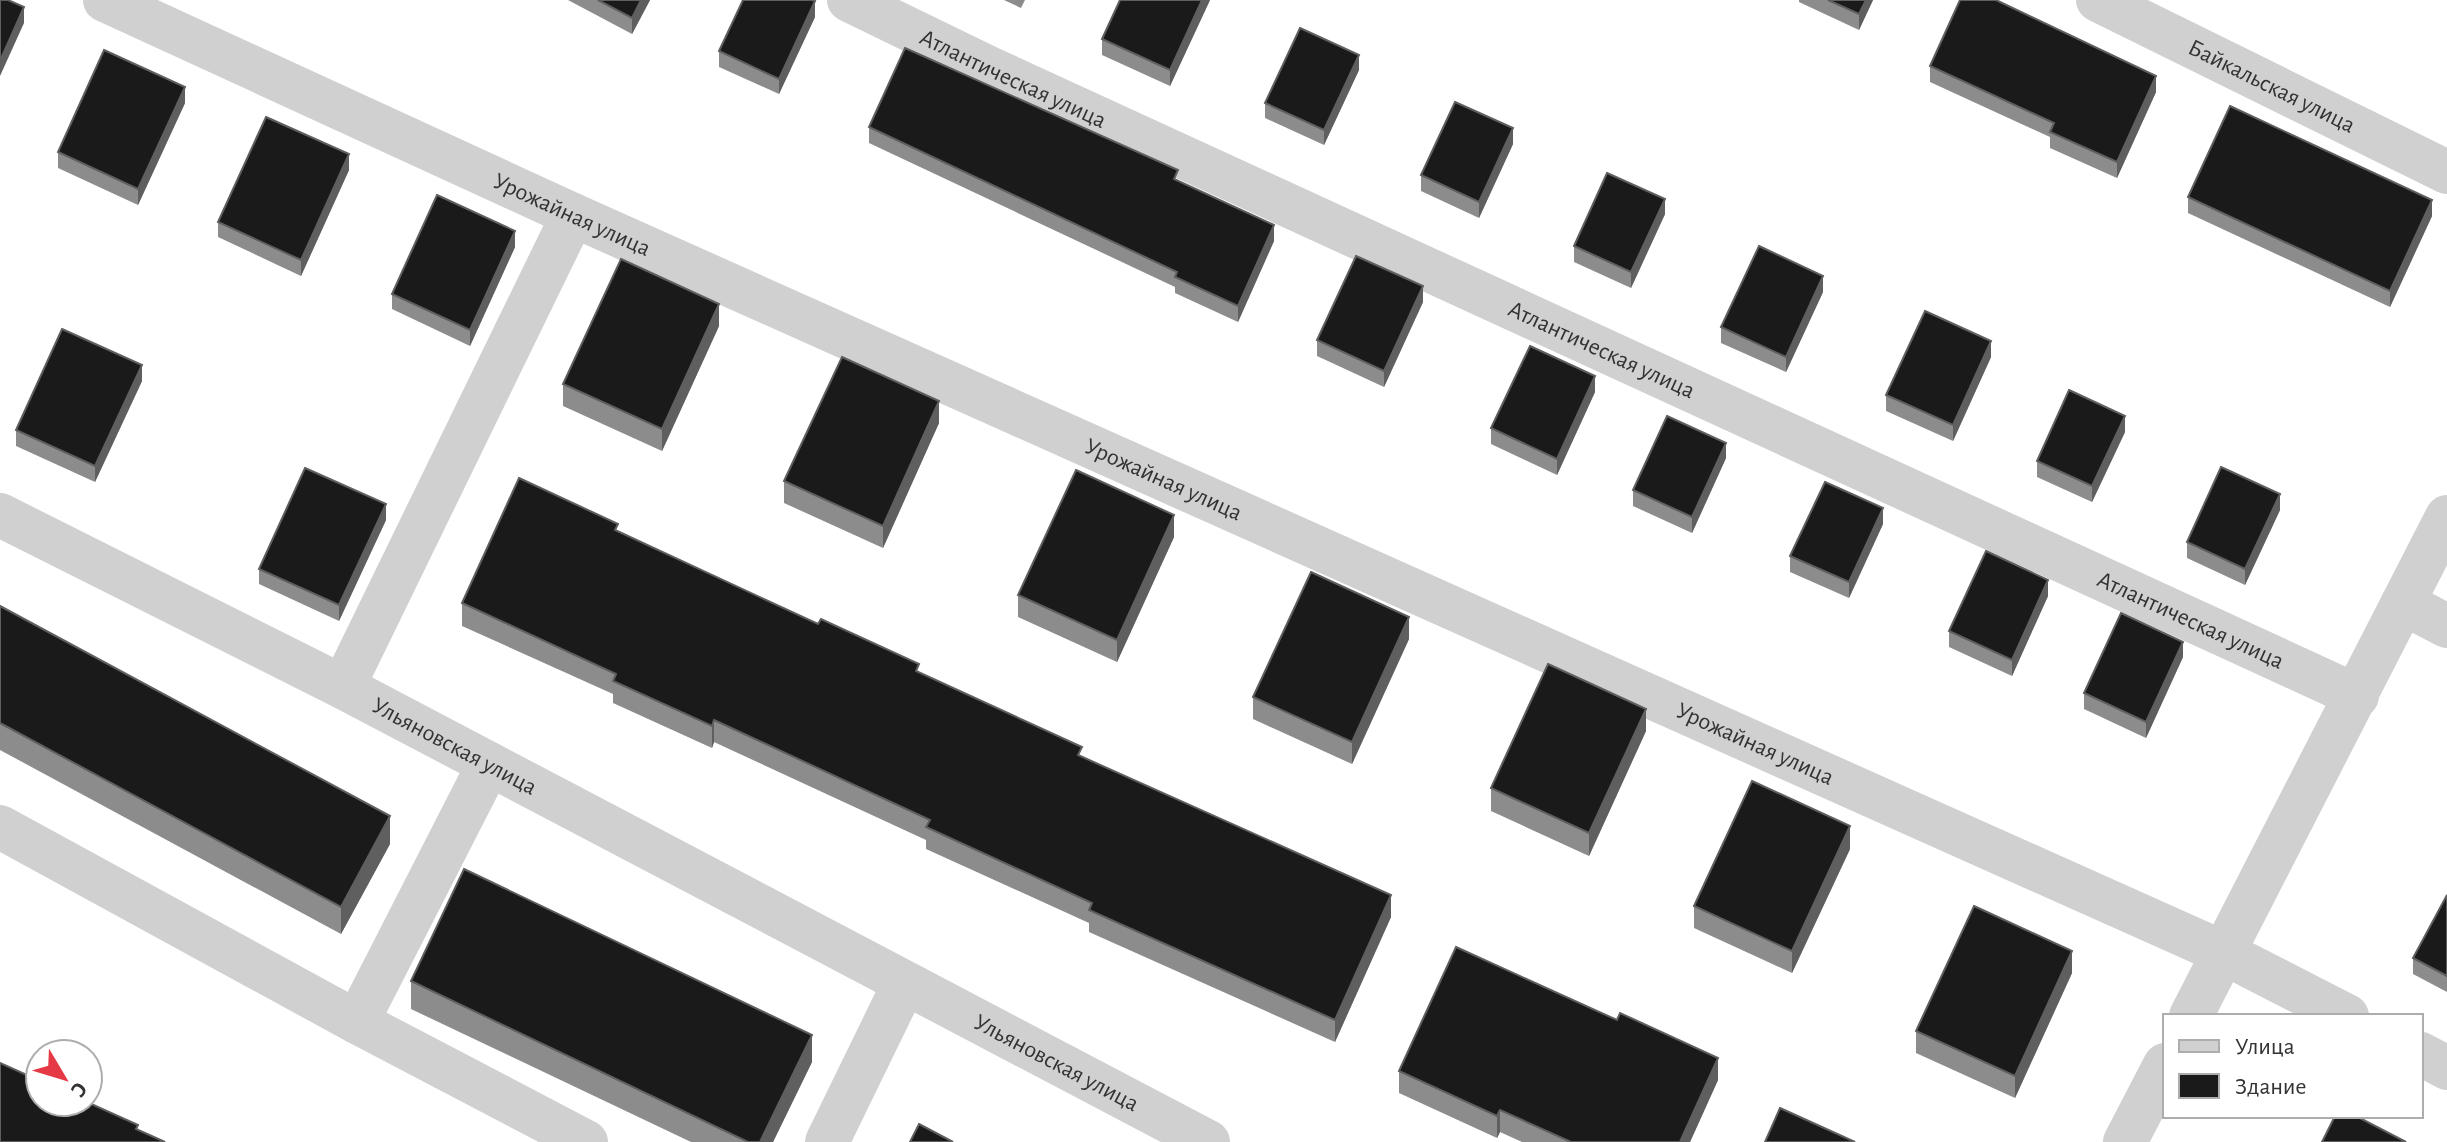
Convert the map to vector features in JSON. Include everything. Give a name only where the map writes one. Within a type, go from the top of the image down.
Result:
[{"type":"street","name":"Урожайная улица","points":[[105,0],[573,215],[2224,953]]},
{"type":"street","name":"Атлантическая улица","points":[[849,0],[989,68],[2357,696]]},
{"type":"street","name":"Байкальская улица","points":[[2098,0],[2447,172]]},
{"type":"street","points":[[343,687],[573,215]]},
{"type":"street","name":"Ульяновская улица","points":[[0,515],[343,687],[1208,1142]]},
{"type":"street","points":[[2192,1014],[2447,517]]},
{"type":"street","points":[[2403,603],[2447,626]]},
{"type":"street","points":[[357,1022],[489,764]]},
{"type":"street","points":[[0,827],[357,1022],[586,1142]]},
{"type":"street","points":[[2224,953],[2343,1014]]},
{"type":"street","points":[[827,1142],[904,984]]},
{"type":"street","points":[[2423,1055],[2447,1068]]},
{"type":"street","points":[[2125,1142],[2163,1069]]},
{"type":"building","points":[[0,0],[24,7],[0,61]]},
{"type":"building","points":[[598,0],[641,0],[632,18]]},
{"type":"building","points":[[743,0],[815,1],[779,79],[719,51]]},
{"type":"building","points":[[1120,0],[1202,0],[1170,70],[1102,39]]},
{"type":"building","points":[[1828,0],[1866,0],[1859,14]]},
{"type":"building","points":[[1960,0],[1996,0],[2156,76],[2117,162],[2050,132],[2054,123],[1930,66]]},
{"type":"building","points":[[1300,28],[1359,55],[1324,130],[1265,103]]},
{"type":"building","points":[[905,48],[1178,170],[1174,179],[1274,225],[1238,306],[1175,277],[1177,272],[869,127]]},
{"type":"building","points":[[104,50],[185,87],[138,189],[58,152]]},
{"type":"building","points":[[1455,102],[1513,128],[1479,202],[1421,175]]},
{"type":"building","points":[[2230,106],[2432,200],[2390,291],[2188,197]]},
{"type":"building","points":[[266,117],[349,154],[301,260],[218,222]]},
{"type":"building","points":[[1607,173],[1665,199],[1631,272],[1574,246]]},
{"type":"building","points":[[437,195],[515,231],[470,330],[392,294]]},
{"type":"building","points":[[1759,246],[1823,276],[1786,357],[1721,327]]},
{"type":"building","points":[[1356,256],[1423,286],[1384,371],[1317,340]]},
{"type":"building","points":[[621,259],[719,304],[662,429],[563,384]]},
{"type":"building","points":[[1925,311],[1991,341],[1953,425],[1886,395]]},
{"type":"building","points":[[62,329],[142,365],[95,466],[16,430]]},
{"type":"building","points":[[1530,346],[1595,376],[1557,459],[1491,428]]},
{"type":"building","points":[[842,357],[939,401],[883,526],[784,481]]},
{"type":"building","points":[[2069,390],[2125,416],[2092,486],[2037,461]]},
{"type":"building","points":[[1667,416],[1726,443],[1692,517],[1633,490]]},
{"type":"building","points":[[2221,467],[2280,494],[2245,569],[2187,542]]},
{"type":"building","points":[[305,468],[386,504],[339,605],[259,569]]},
{"type":"building","points":[[1076,470],[1174,515],[1117,640],[1018,595]]},
{"type":"building","points":[[519,478],[618,524],[615,530],[818,624],[821,619],[919,664],[916,671],[1082,747],[1078,755],[1391,895],[1335,1020],[1089,910],[1092,903],[926,827],[930,820],[714,720],[712,726],[613,681],[616,674],[462,603]]},
{"type":"building","points":[[1825,482],[1883,508],[1849,582],[1790,556]]},
{"type":"building","points":[[1986,551],[2048,580],[2012,660],[1949,631]]},
{"type":"building","points":[[1311,572],[1409,617],[1352,742],[1253,697]]},
{"type":"building","points":[[0,606],[390,816],[341,907],[0,723]]},
{"type":"building","points":[[2121,613],[2183,642],[2146,722],[2084,693]]},
{"type":"building","points":[[1548,664],[1646,709],[1589,833],[1491,788]]},
{"type":"building","points":[[1752,781],[1850,826],[1792,951],[1694,906]]},
{"type":"building","points":[[464,869],[812,1035],[760,1142],[748,1142],[411,981]]},
{"type":"building","points":[[2447,895],[2447,976],[2413,958]]},
{"type":"building","points":[[1974,906],[2072,951],[2015,1076],[1916,1031]]},
{"type":"building","points":[[1456,947],[1617,1020],[1620,1013],[1718,1058],[1680,1142],[1571,1142],[1500,1110],[1497,1116],[1399,1071]]},
{"type":"building","points":[[0,1063],[24,1074],[24,1118],[104,1118],[104,1110],[165,1142],[0,1142]]},
{"type":"building","points":[[1780,1108],[1855,1142],[1765,1142]]},
{"type":"building","points":[[2334,1118],[2360,1118],[2406,1142],[2322,1142]]},
{"type":"building","points":[[919,1124],[953,1142],[910,1142]]}]
